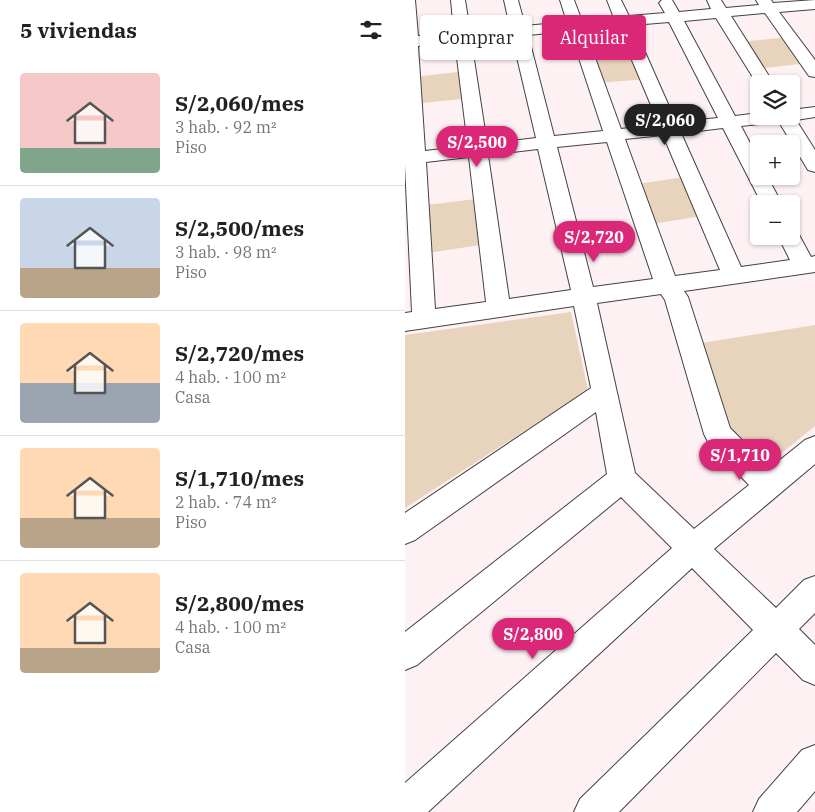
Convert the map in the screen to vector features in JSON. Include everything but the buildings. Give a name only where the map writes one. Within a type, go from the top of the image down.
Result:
[{"type":"street","points":[[408,0],[415,321],[810,265],[796,245]]},
{"type":"street","points":[[458,0],[460,15]]},
{"type":"street","points":[[511,0],[515,15]]},
{"type":"street","points":[[567,0],[572,15]]},
{"type":"street","points":[[614,0],[621,15]]},
{"type":"street","points":[[665,0],[767,195]]},
{"type":"street","points":[[767,4],[815,72]]},
{"type":"street","points":[[646,20],[674,17],[718,6],[815,4]]},
{"type":"street","points":[[718,6],[760,75]]},
{"type":"street","points":[[466,60],[499,309]]},
{"type":"street","points":[[526,60],[584,298],[622,479],[815,668]]},
{"type":"street","points":[[588,60],[667,286],[676,296],[718,434],[769,486]]},
{"type":"street","points":[[640,60],[734,276]]},
{"type":"street","points":[[800,106],[815,105]]},
{"type":"street","points":[[800,114],[815,112]]},
{"type":"street","points":[[727,118],[750,113]]},
{"type":"street","points":[[410,153],[668,124],[750,117]]},
{"type":"street","points":[[789,125],[815,166]]},
{"type":"street","points":[[405,530],[605,392]]},
{"type":"street","points":[[405,808],[693,548],[815,448]]},
{"type":"street","points":[[405,652],[622,479]]},
{"type":"street","points":[[593,812],[815,591]]},
{"type":"street","points":[[772,812],[815,762]]},
{"type":"shaded area","points":[[790,37],[809,63],[756,69],[740,42]]},
{"type":"shaded area","points":[[588,60],[641,60],[649,79],[596,83]]},
{"type":"shaded area","points":[[467,71],[471,98],[413,104],[412,77]]},
{"type":"shaded area","points":[[691,176],[708,215],[646,225],[631,185]]},
{"type":"shaded area","points":[[484,198],[487,244],[421,254],[418,206]]},
{"type":"shaded area","points":[[571,312],[588,390],[405,508],[405,335]]},
{"type":"shaded area","points":[[815,325],[815,426],[757,473],[718,434],[689,345]]}]
